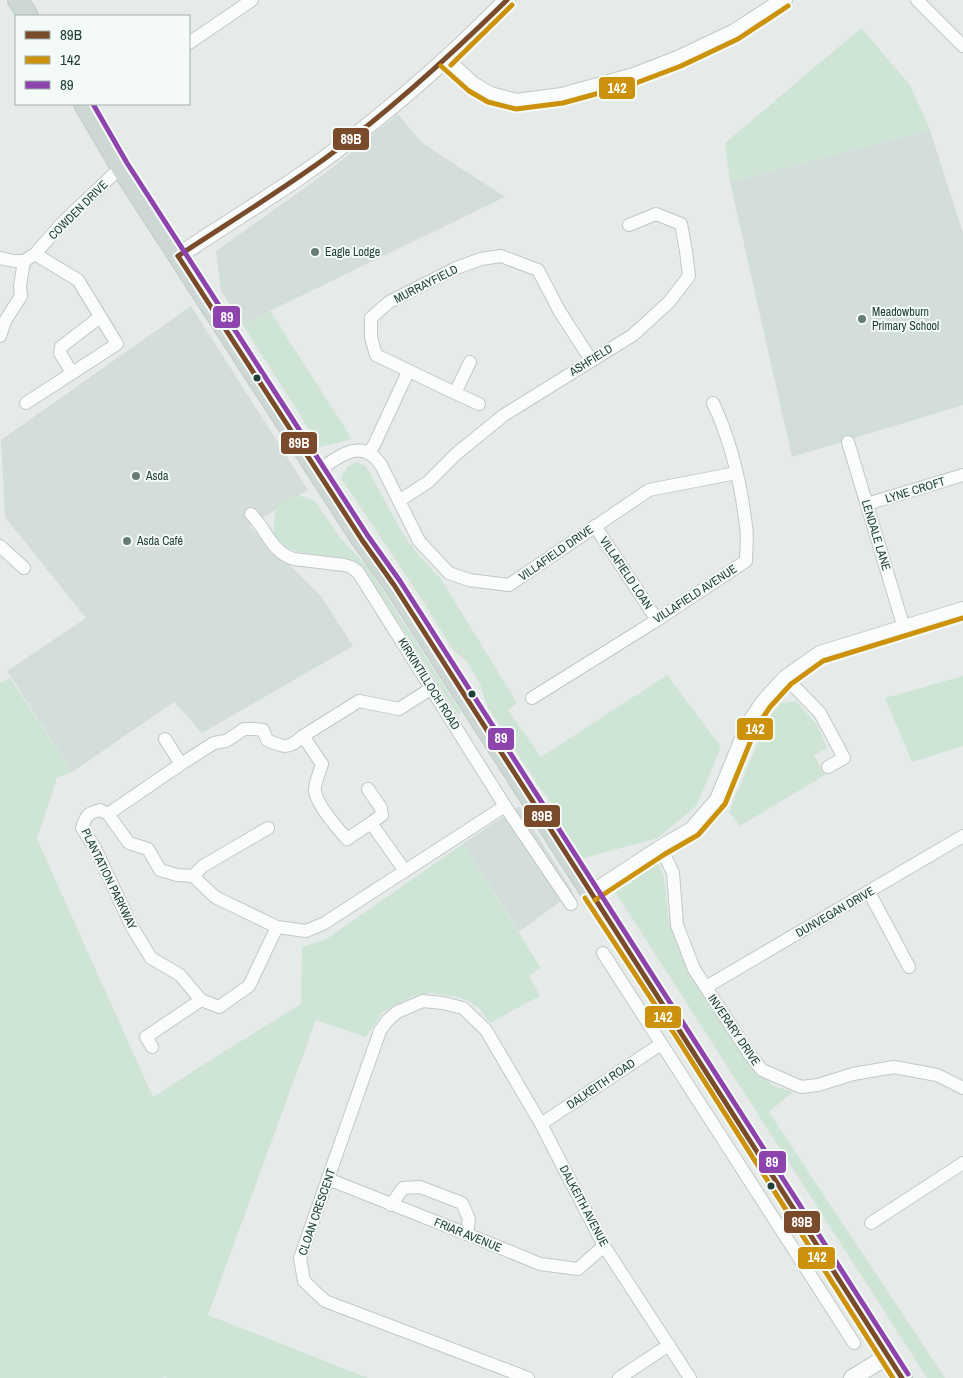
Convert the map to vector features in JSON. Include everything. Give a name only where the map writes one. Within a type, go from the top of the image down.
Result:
[{"type":"main road","points":[[18,0],[27,15]]},
{"type":"main road","name":"KIRKINTILLOCH ROAD","points":[[85,105],[121,167],[178,256],[362,540],[394,584],[902,1378]]},
{"type":"street","points":[[178,256],[322,161],[446,60],[507,0]]},
{"type":"street","points":[[446,60],[473,85],[490,95],[516,102],[562,96],[634,76],[678,59],[735,32],[784,0]]},
{"type":"street","points":[[917,0],[963,46]]},
{"type":"street","points":[[190,42],[244,2]]},
{"type":"street","name":"COWDEN DRIVE","points":[[30,258],[62,223],[121,167]]},
{"type":"street","name":"ASHFIELD","points":[[399,501],[428,482],[456,454],[504,415],[633,334],[668,302],[689,276],[681,224],[656,214],[629,225]]},
{"type":"street","name":"MURRAYFIELD","points":[[479,404],[376,356],[371,337],[371,318],[389,302],[456,268],[481,258],[501,256],[538,270],[560,312],[591,360]]},
{"type":"street","points":[[0,258],[14,261],[30,258],[78,280],[116,344],[26,403]]},
{"type":"street","points":[[0,336],[5,321],[21,296],[20,286],[30,258]]},
{"type":"street","points":[[72,373],[60,353],[62,347],[100,317]]},
{"type":"street","points":[[455,393],[470,362]]},
{"type":"street","points":[[318,471],[348,452],[356,450],[368,453],[408,372]]},
{"type":"street","name":"VILLAFIELD AVENUE","points":[[532,698],[657,620],[746,561],[747,528],[736,473],[723,425],[713,403]]},
{"type":"street","name":"LENDALE LANE","points":[[848,442],[904,628]]},
{"type":"street","name":"VILLAFIELD DRIVE","points":[[368,453],[378,461],[419,541],[450,572],[469,580],[509,585],[649,490],[736,473]]},
{"type":"street","name":"LYNE CROFT","points":[[867,504],[963,475]]},
{"type":"street","name":"KIRKINTILLOCH ROAD","points":[[251,514],[258,521],[276,549],[287,557],[344,565],[358,572],[505,806],[571,904]]},
{"type":"street","name":"VILLAFIELD LOAN","points":[[595,526],[657,620]]},
{"type":"street","points":[[0,546],[24,568]]},
{"type":"street","points":[[591,894],[692,830],[718,800],[749,724],[764,702],[786,678],[820,654],[963,610]]},
{"type":"street","points":[[786,678],[820,713],[844,758],[828,767]]},
{"type":"street","points":[[432,688],[399,709],[359,701],[288,746],[267,740],[262,730],[254,728],[244,729],[226,741],[214,743],[108,814],[129,843],[148,849],[160,870],[176,875],[193,876],[216,897],[276,927],[306,931],[322,924],[405,872],[505,806]]},
{"type":"street","points":[[303,736],[322,764],[314,790],[321,805],[346,839],[382,815],[381,808],[368,789]]},
{"type":"street","points":[[165,739],[181,764]]},
{"type":"street","name":"PLANTATION PARKWAY","points":[[108,814],[100,810],[89,813],[84,820],[82,828],[95,848],[132,928],[151,958],[180,975],[201,1000]]},
{"type":"street","points":[[371,823],[405,872]]},
{"type":"street","points":[[193,876],[203,866],[268,828]]},
{"type":"street","name":"DUNVEGAN DRIVE","points":[[706,987],[963,836]]},
{"type":"street","name":"INVERARY DRIVE","points":[[661,848],[673,873],[677,925],[694,969],[750,1055],[762,1070],[801,1087],[818,1085],[853,1074],[894,1067],[937,1075],[962,1086]]},
{"type":"street","points":[[869,892],[909,967]]},
{"type":"street","points":[[152,1047],[146,1037],[201,1000],[219,1007],[249,986],[276,927]]},
{"type":"street","points":[[603,953],[854,1343]]},
{"type":"street","name":"CLOAN CRESCENT","points":[[486,1030],[463,1008],[423,1001],[397,1012],[387,1021],[380,1031],[300,1258],[304,1281],[325,1301],[528,1378]]},
{"type":"street","name":"DALKEITH AVENUE","points":[[486,1030],[541,1124],[604,1246],[690,1378]]},
{"type":"street","name":"DALKEITH ROAD","points":[[541,1124],[661,1044]]},
{"type":"street","points":[[871,1223],[963,1163]]},
{"type":"street","name":"FRIAR AVENUE","points":[[328,1179],[540,1264],[578,1269],[604,1246]]},
{"type":"street","points":[[392,1205],[402,1188],[420,1187],[462,1203],[469,1219],[467,1234]]},
{"type":"street","points":[[619,1378],[668,1345]]},
{"type":"street","points":[[852,1378],[888,1356]]},
{"type":"shaded area","points":[[398,114],[421,142],[505,197],[243,325],[221,291],[216,251],[327,172]]},
{"type":"shaded area","name":"Meadowburn Primary School","points":[[930,130],[963,233],[963,405],[792,457],[730,182]]},
{"type":"shaded area","points":[[191,306],[308,490],[249,526],[321,596],[353,646],[202,733],[174,702],[72,772],[7,671],[86,618],[5,517],[1,440]]},
{"type":"shaded area","points":[[519,806],[573,892],[519,932],[463,844]]},
{"type":"green space","points":[[861,28],[910,85],[930,130],[730,182],[725,143]]},
{"type":"green space","points":[[270,311],[352,439],[320,447],[243,325]]},
{"type":"green space","points":[[356,462],[366,466],[403,534],[441,579],[517,703],[508,710],[541,757],[667,675],[721,747],[697,805],[658,838],[580,859],[548,799],[487,706],[480,684],[467,662],[453,650],[421,598],[341,478],[347,467]]},
{"type":"green space","points":[[300,496],[311,499],[317,504],[340,538],[368,567],[461,712],[458,715],[363,567],[353,560],[304,553],[285,548],[274,535],[274,520],[277,508],[285,500]]},
{"type":"green space","points":[[963,676],[963,746],[912,762],[885,698]]},
{"type":"green space","points":[[10,678],[72,772],[57,778],[37,839],[153,1097],[301,1004],[302,947],[325,940],[463,844],[541,968],[529,976],[540,996],[490,1023],[479,1008],[468,1001],[457,997],[431,993],[413,996],[383,1012],[366,1037],[316,1020],[208,1315],[368,1378],[0,1378],[0,683]]},
{"type":"green space","points":[[796,701],[817,725],[827,748],[814,755],[825,775],[740,826],[729,812],[767,720],[781,703]]},
{"type":"green space","points":[[658,863],[664,877],[669,923],[700,988],[755,1070],[774,1086],[793,1092],[769,1112],[945,1378],[927,1378],[614,890]]},
{"type":"transit line","name":"89B","points":[[178,256],[290,183],[351,139],[420,82],[507,0]]},
{"type":"transit line","name":"142","points":[[451,65],[512,5]]},
{"type":"transit line","name":"142","points":[[441,66],[469,91],[488,102],[516,109],[563,103],[636,83],[681,66],[738,39],[788,6]]},
{"type":"transit line","name":"89","points":[[94,105],[127,163],[368,536],[400,581],[908,1374]]},
{"type":"transit line","name":"89B","points":[[178,256],[362,540],[394,585],[902,1378]]},
{"type":"transit line","name":"142","points":[[595,900],[665,854],[698,835],[725,804],[756,728],[770,707],[791,684],[823,661],[963,618]]},
{"type":"transit line","name":"142","points":[[585,898],[675,1035],[893,1378]]},
{"type":"place","name":"Eagle Lodge","points":[[315,252]]},
{"type":"place","name":"Meadowburn Primary School","points":[[862,319]]},
{"type":"place","name":"Asda","points":[[136,476]]},
{"type":"place","name":"Asda Café","points":[[127,541]]}]
